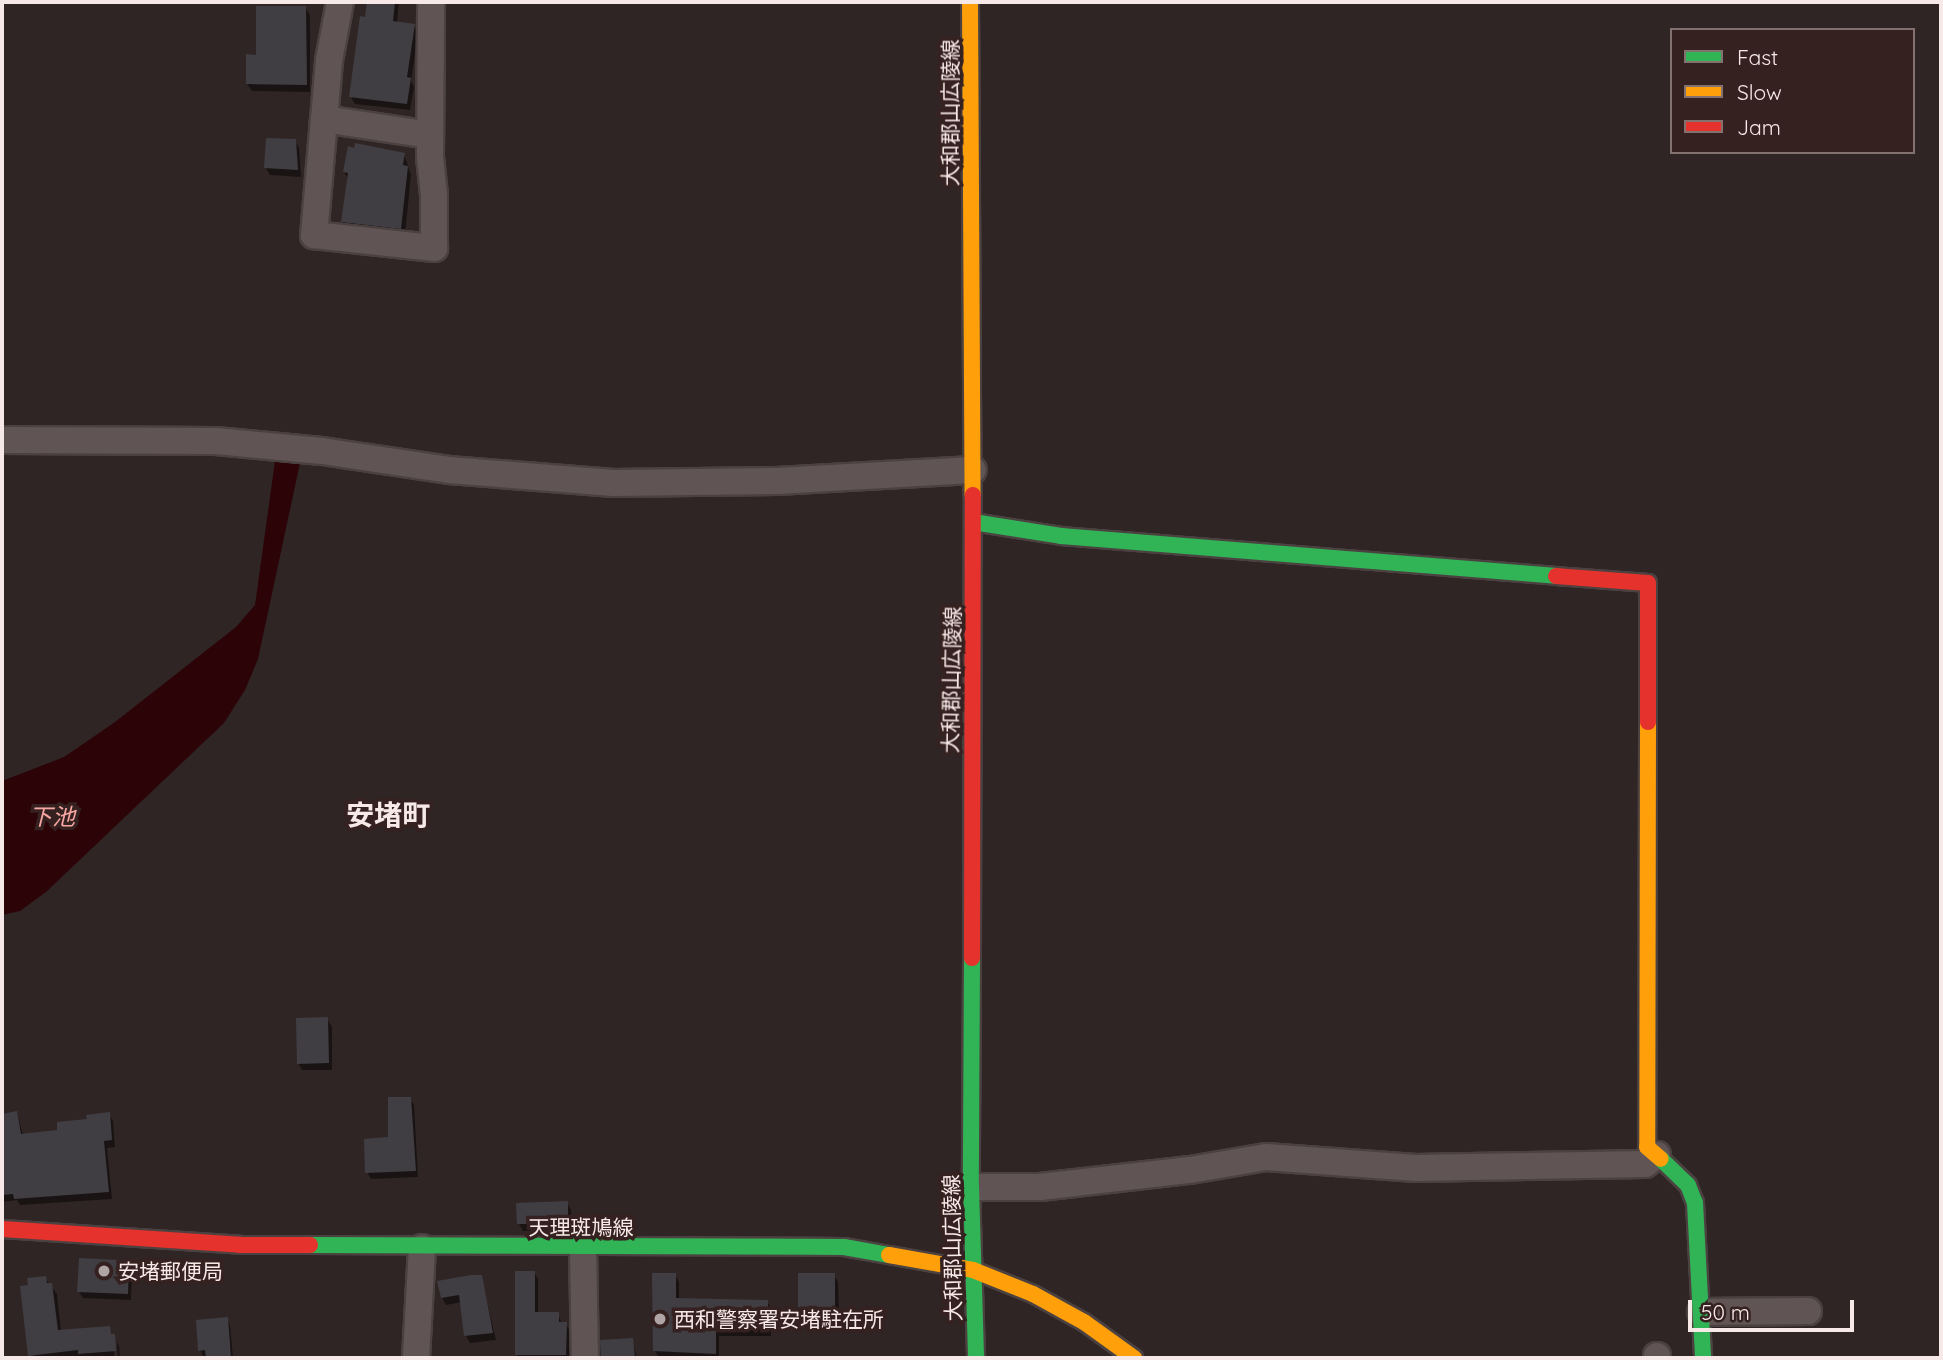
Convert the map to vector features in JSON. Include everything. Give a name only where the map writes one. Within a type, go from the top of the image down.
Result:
[{"type":"main road","name":"大和郡山広陵線","points":[[970,2],[973,470],[971,1187],[976,1358]]},
{"type":"main road","points":[[973,522],[1061,536],[1648,583],[1647,1147],[1676,1171],[1688,1185],[1695,1203],[1703,1358]]},
{"type":"main road","name":"天理斑鳩線","points":[[2,1229],[240,1245],[422,1248],[844,1247],[973,1270],[1032,1294],[1084,1322],[1134,1358]]},
{"type":"street","points":[[340,2],[329,61],[314,235],[435,248],[430,135],[431,2]]},
{"type":"street","points":[[324,119],[430,135]]},
{"type":"street","points":[[2,440],[216,441],[322,451],[449,470],[613,483],[777,481],[973,470]]},
{"type":"street","points":[[971,1187],[1054,1185],[1190,1170],[1266,1157],[1416,1168],[1645,1164],[1657,1155]]},
{"type":"street","points":[[416,1358],[422,1248]]},
{"type":"street","points":[[583,1248],[585,1358]]},
{"type":"street","points":[[1702,1312],[1808,1311]]},
{"type":"water","name":"下池","points":[[275,461],[300,463],[258,659],[245,690],[224,723],[46,892],[20,911],[2,915],[2,781],[64,757],[115,722],[236,627],[255,605]]},
{"type":"building","points":[[367,2],[395,2],[393,21],[415,24],[407,77],[411,78],[407,104],[349,97],[360,16],[365,17]]},
{"type":"building","points":[[256,6],[306,6],[307,85],[246,84],[246,54],[256,55]]},
{"type":"building","points":[[266,138],[296,139],[298,170],[264,168]]},
{"type":"building","points":[[355,143],[405,153],[403,165],[408,166],[401,229],[341,222],[348,173],[343,172],[348,146],[354,148]]},
{"type":"building","points":[[328,1017],[329,1063],[297,1064],[296,1018]]},
{"type":"building","points":[[388,1097],[411,1097],[416,1171],[365,1173],[364,1139],[388,1137]]},
{"type":"building","points":[[17,1111],[21,1134],[57,1130],[57,1122],[87,1119],[86,1115],[110,1112],[112,1140],[104,1141],[109,1192],[14,1199],[13,1194],[2,1195],[2,1114]]},
{"type":"building","points":[[568,1201],[568,1224],[517,1224],[516,1203]]},
{"type":"building","name":"安堵郵便局","points":[[79,1258],[120,1260],[119,1264],[129,1265],[128,1294],[77,1292]]},
{"type":"building","points":[[515,1271],[535,1271],[535,1312],[559,1312],[559,1322],[567,1322],[566,1355],[515,1355]]},
{"type":"building","points":[[652,1273],[676,1273],[676,1298],[768,1300],[768,1329],[716,1329],[716,1354],[653,1351]]},
{"type":"building","points":[[798,1273],[835,1273],[835,1307],[798,1307]]},
{"type":"building","points":[[482,1275],[493,1333],[464,1336],[459,1295],[441,1298],[437,1281]]},
{"type":"building","points":[[46,1276],[47,1283],[52,1283],[58,1330],[110,1326],[111,1334],[115,1334],[116,1351],[78,1354],[78,1350],[28,1356],[20,1286],[28,1285],[27,1278]]},
{"type":"building","points":[[228,1317],[231,1358],[206,1358],[205,1350],[198,1351],[196,1320]]},
{"type":"building","points":[[633,1338],[635,1358],[601,1358],[600,1340]]},
{"type":"traffic: fast","points":[[973,522],[1061,536],[1556,576]]},
{"type":"traffic: fast","points":[[972,958],[971,1187],[976,1358]]},
{"type":"traffic: fast","points":[[1661,1159],[1688,1185],[1695,1203],[1703,1358]]},
{"type":"traffic: fast","points":[[310,1245],[844,1247],[889,1255]]},
{"type":"traffic: slow","points":[[970,2],[973,495]]},
{"type":"traffic: slow","points":[[1648,722],[1647,1147],[1661,1159]]},
{"type":"traffic: slow","points":[[889,1255],[973,1270],[1033,1294],[1084,1322],[1134,1358]]},
{"type":"traffic: jam","points":[[972,958],[973,495]]},
{"type":"traffic: jam","points":[[1556,576],[1648,583],[1648,722]]},
{"type":"traffic: jam","points":[[2,1229],[240,1245],[310,1245]]},
{"type":"place","name":"安堵郵便局","points":[[104,1271]]},
{"type":"place","name":"西和警察署安堵駐在所","points":[[660,1319]]},
{"type":"district","name":"安堵町","points":[[388,815]]}]
